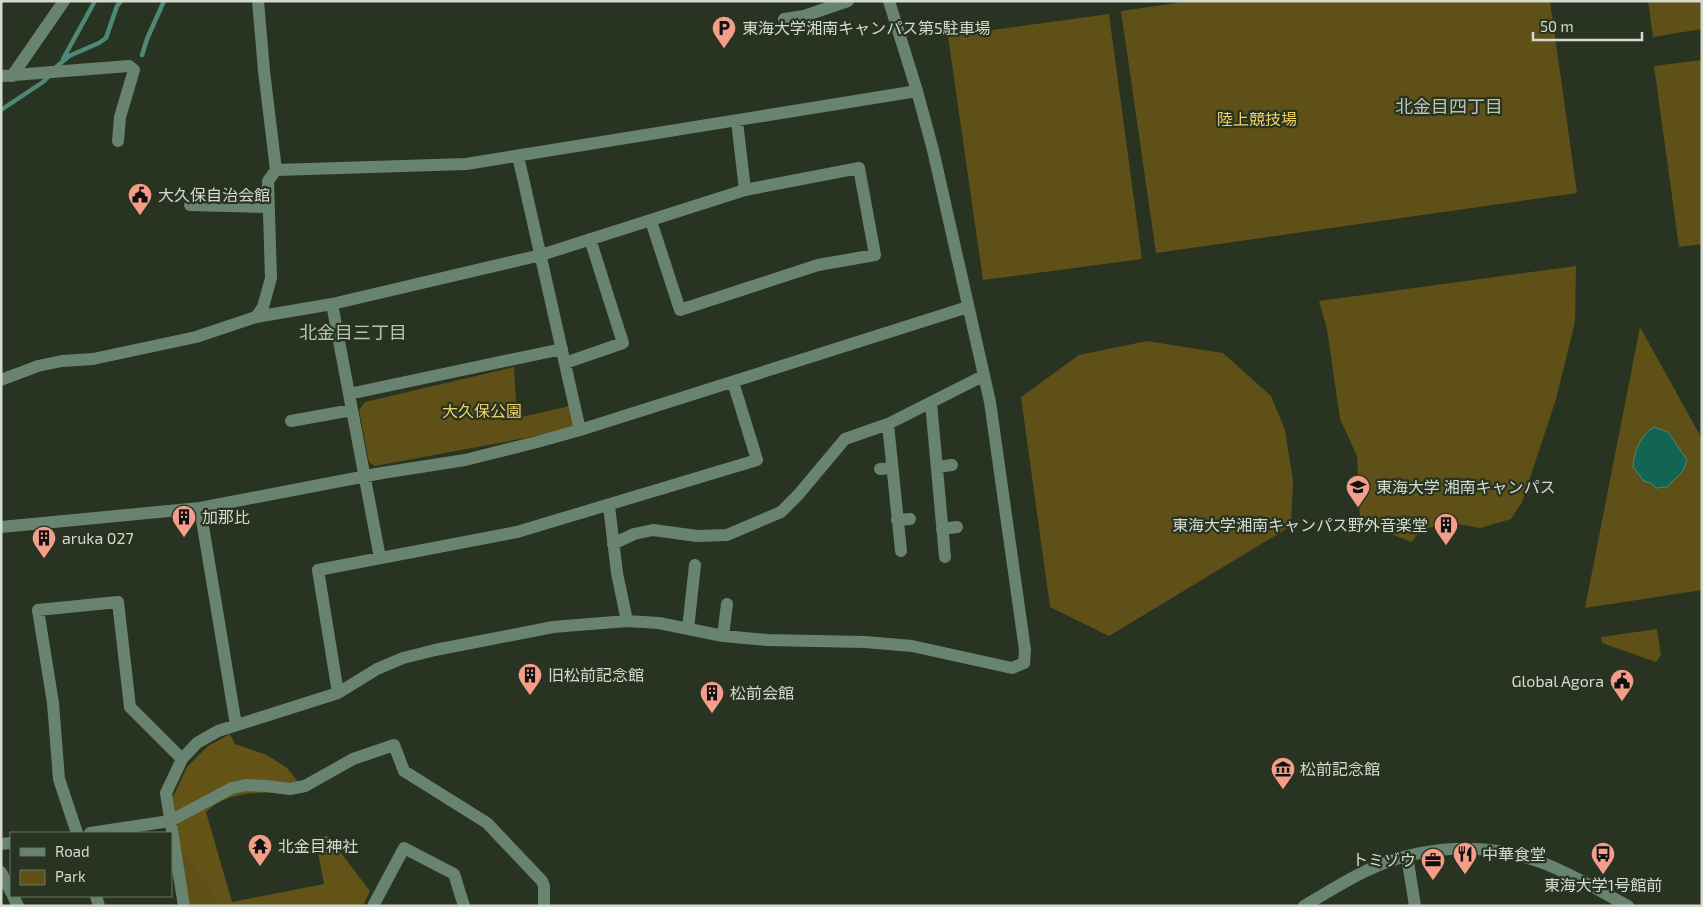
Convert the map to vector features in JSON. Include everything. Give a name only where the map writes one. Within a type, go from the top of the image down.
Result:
[{"type":"street","points":[[4,74],[64,1]]},
{"type":"street","points":[[256,317],[263,307],[271,278],[268,182],[276,170],[258,1]]},
{"type":"street","points":[[784,19],[804,16],[848,1]]},
{"type":"street","points":[[172,832],[166,793],[182,759],[197,743],[218,731],[338,693],[403,658],[435,650],[553,627],[627,621],[659,623],[723,636],[767,640],[865,642],[912,646],[1012,668],[1024,663],[1025,650],[990,402],[933,150],[889,1]]},
{"type":"street","points":[[4,74],[129,66],[134,70],[120,117],[118,141]]},
{"type":"street","points":[[276,170],[466,164],[917,91]]},
{"type":"street","points":[[736,120],[745,190]]},
{"type":"street","points":[[518,156],[580,430]]},
{"type":"street","points":[[1,380],[38,366],[92,359],[187,339],[256,317],[332,304],[541,255],[745,190],[859,168],[875,255],[818,265],[680,310],[651,221]]},
{"type":"street","points":[[190,205],[268,207]]},
{"type":"street","points":[[566,363],[623,344],[590,239]]},
{"type":"street","points":[[332,304],[380,558]]},
{"type":"street","points":[[1,527],[200,508],[365,478],[382,473],[465,460],[580,430],[968,307]]},
{"type":"street","points":[[348,394],[562,349]]},
{"type":"street","points":[[614,544],[634,534],[653,530],[696,536],[727,536],[781,512],[798,495],[844,439],[888,424],[984,376]]},
{"type":"street","points":[[338,693],[318,570],[518,532],[757,460],[733,382]]},
{"type":"street","points":[[931,403],[945,557]]},
{"type":"street","points":[[291,422],[352,410]]},
{"type":"street","points":[[888,424],[886,468],[904,519],[901,551]]},
{"type":"street","points":[[937,466],[952,465]]},
{"type":"street","points":[[608,506],[627,621]]},
{"type":"street","points":[[200,508],[236,725]]},
{"type":"street","points":[[942,529],[957,527]]},
{"type":"street","points":[[688,629],[695,565]]},
{"type":"street","points":[[77,832],[59,779],[53,703],[38,610],[118,602],[130,707],[182,759]]},
{"type":"street","points":[[723,636],[727,604]]},
{"type":"street","points":[[96,832],[170,820],[232,788],[246,785],[290,789],[305,786],[353,759],[394,745],[404,771],[487,823],[542,880],[544,886],[544,906]]},
{"type":"street","points":[[172,832],[184,906]]},
{"type":"street","points":[[373,906],[404,848],[454,874],[464,906]]},
{"type":"street","points":[[1304,906],[1366,870],[1406,856],[1448,849],[1473,848],[1520,855],[1566,873],[1628,906]]},
{"type":"street","points":[[1406,856],[1415,906]]},
{"type":"street","points":[[1,872],[10,890]]},
{"type":"green space","name":"陸上競技場","points":[[1191,1],[1550,1],[1577,193],[1156,253],[1121,11]]},
{"type":"green space","points":[[1648,1],[1702,1],[1702,29],[1653,37]]},
{"type":"green space","points":[[1109,14],[1142,259],[983,280],[948,36]]},
{"type":"green space","points":[[1702,60],[1702,244],[1679,247],[1654,66]]},
{"type":"green space","points":[[1576,266],[1575,322],[1556,399],[1522,502],[1511,519],[1480,528],[1452,523],[1423,529],[1411,542],[1360,521],[1357,456],[1340,419],[1327,329],[1319,301]]},
{"type":"green space","points":[[1640,327],[1702,439],[1702,590],[1585,608]]},
{"type":"green space","points":[[1147,341],[1223,353],[1271,396],[1285,430],[1293,481],[1291,526],[1109,636],[1050,607],[1021,397],[1079,355]]},
{"type":"green space","name":"大久保公園","points":[[514,367],[516,402],[521,417],[570,406],[574,427],[526,438],[375,466],[369,462],[359,410],[365,402]]},
{"type":"green space","points":[[1657,629],[1661,655],[1656,662],[1602,643],[1601,637]]},
{"type":"green space","points":[[180,848],[220,903],[223,906],[190,906]]},
{"type":"shaded area","points":[[230,734],[235,744],[267,755],[287,768],[305,791],[240,795],[228,798],[206,812],[232,902],[324,884],[315,837],[328,836],[370,891],[363,906],[223,906],[220,904],[180,848],[173,797],[187,767],[208,746]]},
{"type":"water","points":[[1654,427],[1668,432],[1687,460],[1683,471],[1667,487],[1656,488],[1651,483],[1644,481],[1633,467],[1641,439]]},
{"type":"waterway","points":[[63,59],[95,1]]},
{"type":"waterway","points":[[55,68],[69,56],[106,38],[117,6],[121,1]]},
{"type":"waterway","points":[[142,55],[164,1]]},
{"type":"waterway","points":[[1,110],[49,76]]},
{"type":"place","name":"東海大学湘南キャンパス第5駐車場","points":[[724,49]]},
{"type":"place","name":"大久保自治会館","points":[[140,216]]},
{"type":"place","name":"東海大学 湘南キャンパス","points":[[1358,508]]},
{"type":"place","name":"加那比","points":[[184,538]]},
{"type":"place","name":"東海大学湘南キャンパス野外音楽堂","points":[[1446,546]]},
{"type":"place","name":"aruka 027","points":[[44,559]]},
{"type":"place","name":"旧松前記念館","points":[[530,696]]},
{"type":"place","name":"Global Agora","points":[[1622,702]]},
{"type":"place","name":"松前会館","points":[[712,714]]},
{"type":"place","name":"松前記念館","points":[[1283,790]]},
{"type":"place","name":"北金目神社","points":[[260,867]]},
{"type":"place","name":"中華食堂","points":[[1465,875]]},
{"type":"place","name":"東海大学1号館前","points":[[1603,875]]},
{"type":"place","name":"トミゾウ","points":[[1433,881]]},
{"type":"district","name":"北金目四丁目","points":[[1449,107]]},
{"type":"district","name":"北金目三丁目","points":[[353,333]]}]
